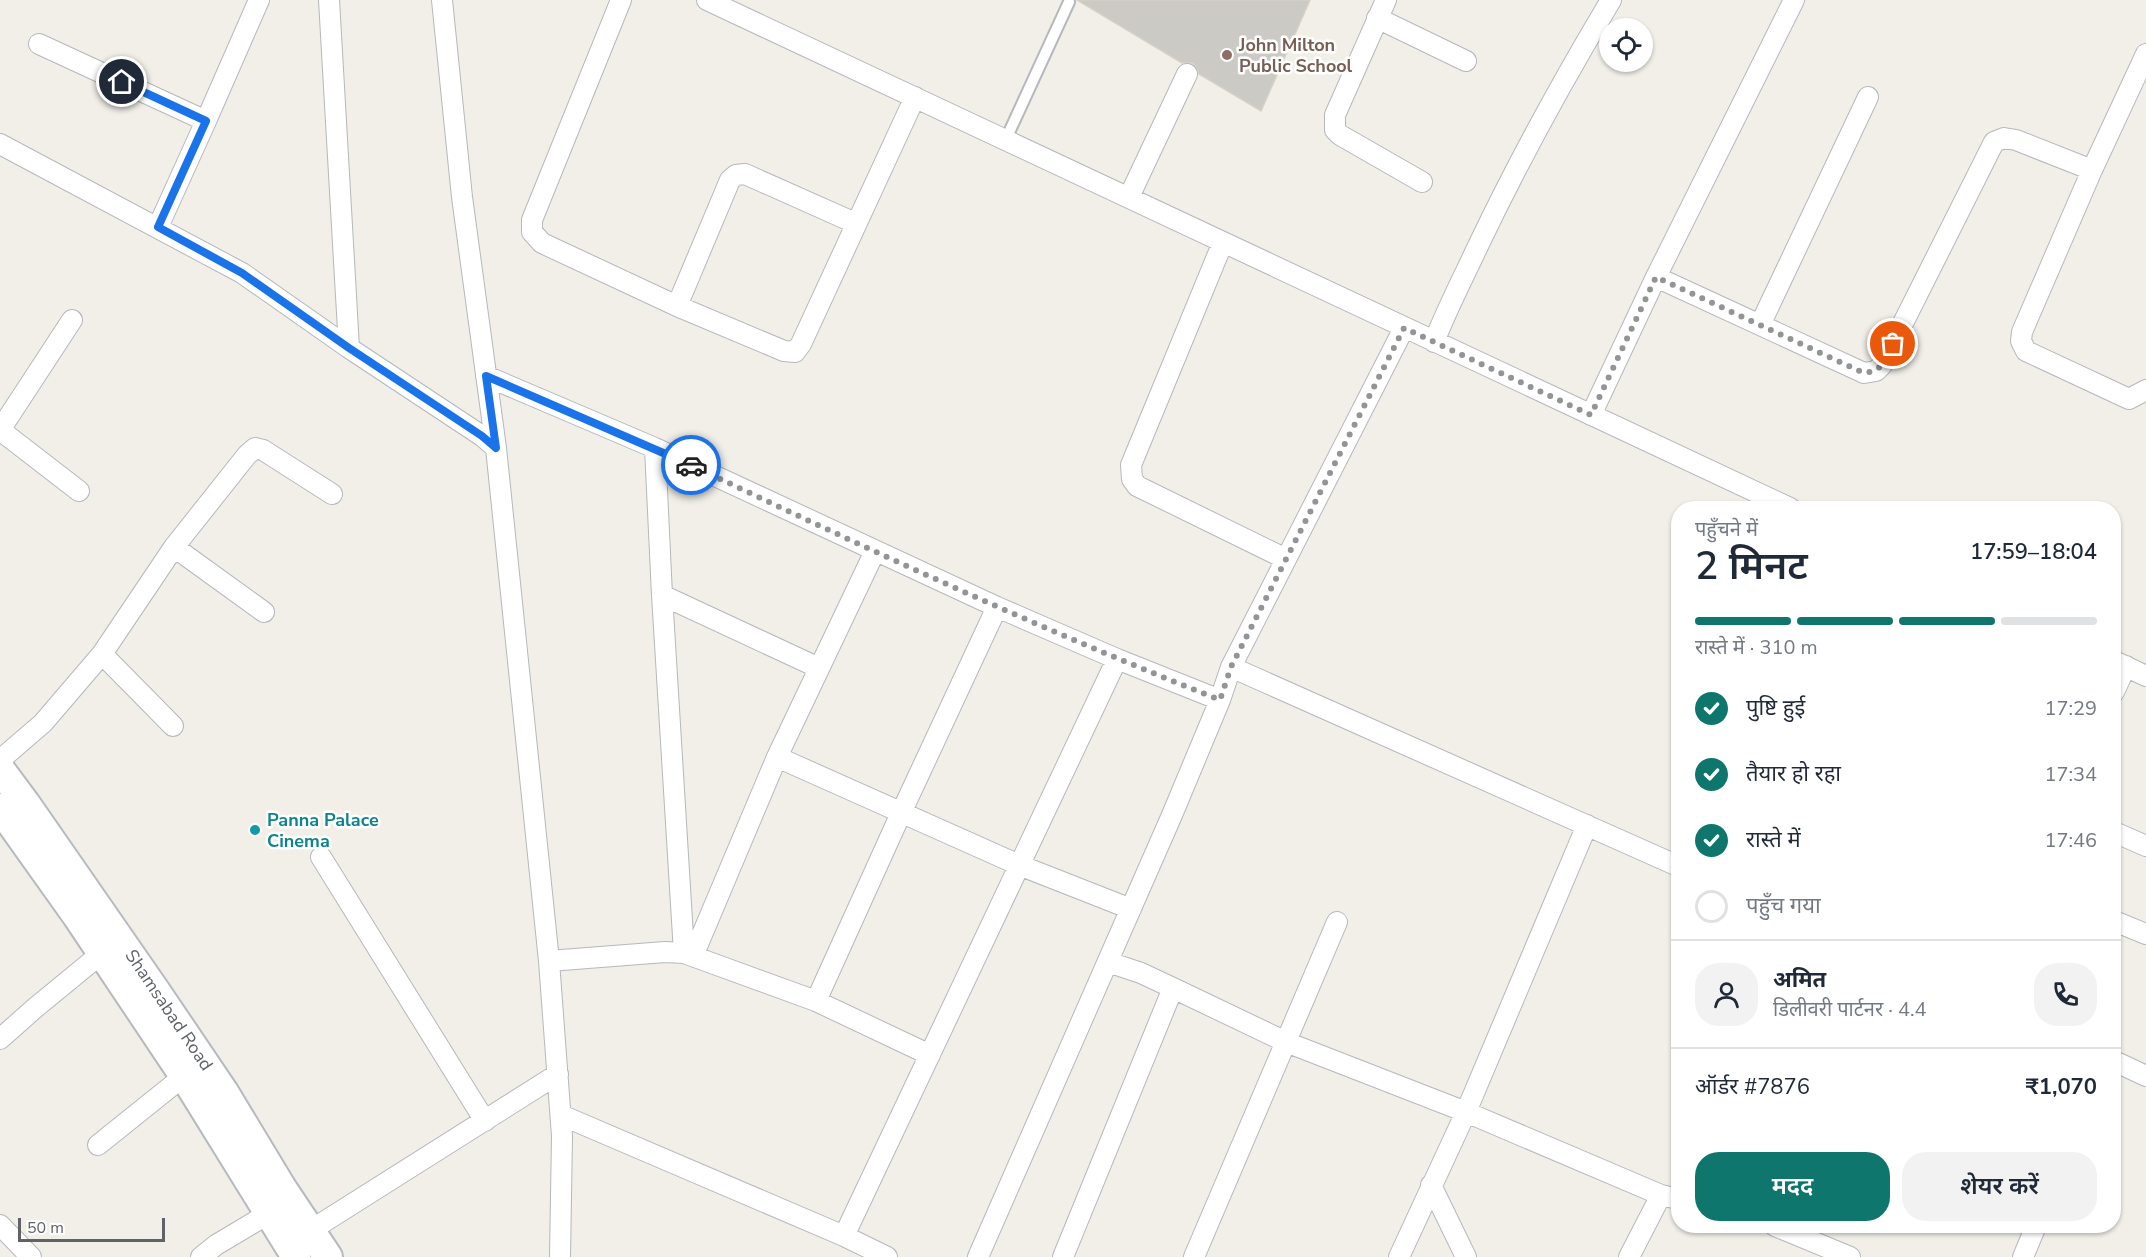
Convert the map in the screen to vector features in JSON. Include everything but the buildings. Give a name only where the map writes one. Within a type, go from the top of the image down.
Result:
[{"type":"main road","name":"Shamsabad Road","points":[[0,769],[162,999],[224,1092],[282,1188],[298,1244]]},
{"type":"main road","name":"Shamsabad Road","points":[[0,808],[102,953],[184,1076],[268,1214],[298,1244],[328,1257]]},
{"type":"street","points":[[158,227],[259,0]]},
{"type":"street","points":[[329,0],[349,348]]},
{"type":"street","points":[[442,0],[462,197],[496,448],[549,961],[562,1136],[560,1257]]},
{"type":"street","points":[[621,0],[532,220],[532,232],[542,243],[676,306],[784,351],[795,352],[801,344],[915,97]]},
{"type":"street","points":[[707,0],[1775,501]]},
{"type":"street","points":[[1434,342],[1503,194],[1578,54],[1611,0]]},
{"type":"street","points":[[1591,415],[1656,277],[1794,0]]},
{"type":"street","points":[[1422,182],[1340,135],[1335,130],[1335,115],[1382,9],[1466,62]]},
{"type":"street","points":[[39,44],[206,121]]},
{"type":"street","points":[[2146,54],[2092,170],[2022,332],[2021,341],[2026,351],[2129,399],[2146,390]]},
{"type":"street","points":[[1130,197],[1187,74]]},
{"type":"street","points":[[1760,325],[1868,97]]},
{"type":"street","points":[[1656,277],[1864,373],[1876,371],[1882,365],[1994,142],[2004,138],[2016,140],[2092,170]]},
{"type":"street","points":[[0,144],[242,273],[349,348],[482,436],[496,448]]},
{"type":"street","points":[[676,306],[730,180],[736,175],[745,174],[855,223]]},
{"type":"street","points":[[1223,242],[1131,465],[1131,474],[1137,486],[1286,559]]},
{"type":"street","points":[[72,320],[0,430],[79,491]]},
{"type":"street","points":[[978,1257],[1131,909],[1220,700],[1231,667],[1404,328]]},
{"type":"street","points":[[486,376],[655,448],[997,607],[1220,700]]},
{"type":"street","points":[[0,760],[43,723],[102,654],[174,547],[255,448],[263,450],[332,494]]},
{"type":"street","points":[[655,448],[662,595],[689,955]]},
{"type":"street","points":[[174,547],[264,612]]},
{"type":"street","points":[[689,955],[777,757],[875,551]]},
{"type":"street","points":[[662,595],[819,668]]},
{"type":"street","points":[[816,1001],[997,607]]},
{"type":"street","points":[[102,654],[173,726]]},
{"type":"street","points":[[844,1236],[1118,659]]},
{"type":"street","points":[[2121,664],[2146,676]]},
{"type":"street","points":[[1231,667],[1671,863]]},
{"type":"street","points":[[777,757],[1019,865],[1131,909]]},
{"type":"street","points":[[1399,1257],[1466,1112],[1587,825]]},
{"type":"street","points":[[2121,835],[2146,846]]},
{"type":"street","points":[[321,857],[485,1122]]},
{"type":"street","points":[[1194,1257],[1337,922]]},
{"type":"street","points":[[2121,924],[2146,934]]},
{"type":"street","points":[[549,961],[665,952],[689,955],[816,1001],[930,1055]]},
{"type":"street","points":[[0,1039],[102,953]]},
{"type":"street","points":[[1108,962],[1141,973],[1286,1042],[1466,1112],[1670,1197],[1629,1257]]},
{"type":"street","points":[[1063,1257],[1173,988]]},
{"type":"street","points":[[2121,1064],[2146,1076]]},
{"type":"street","points":[[298,1244],[558,1074]]},
{"type":"street","points":[[98,1145],[184,1076]]},
{"type":"street","points":[[561,1115],[844,1236],[887,1257]]},
{"type":"street","points":[[1431,1185],[1466,1257]]},
{"type":"street","points":[[201,1257],[216,1245],[268,1214]]},
{"type":"street","points":[[0,1225],[30,1257]]},
{"type":"street","points":[[1792,1233],[1850,1257]]},
{"type":"street","points":[[2023,1257],[2033,1233]]},
{"type":"lane","points":[[1006,139],[1068,3]]},
{"type":"way so far","points":[[691,465],[997,607],[1220,700],[1231,667],[1404,328],[1591,415],[1656,277],[1864,373],[1876,371],[1882,365],[1893,344]]},
{"type":"place","name":"John Milton Public School","points":[[1227,55]]},
{"type":"place","name":"Panna Palace Cinema","points":[[255,830]]},
{"type":"route","points":[[122,82],[206,121],[158,227],[242,273],[349,348],[482,436],[496,448],[486,376],[691,465]]}]
